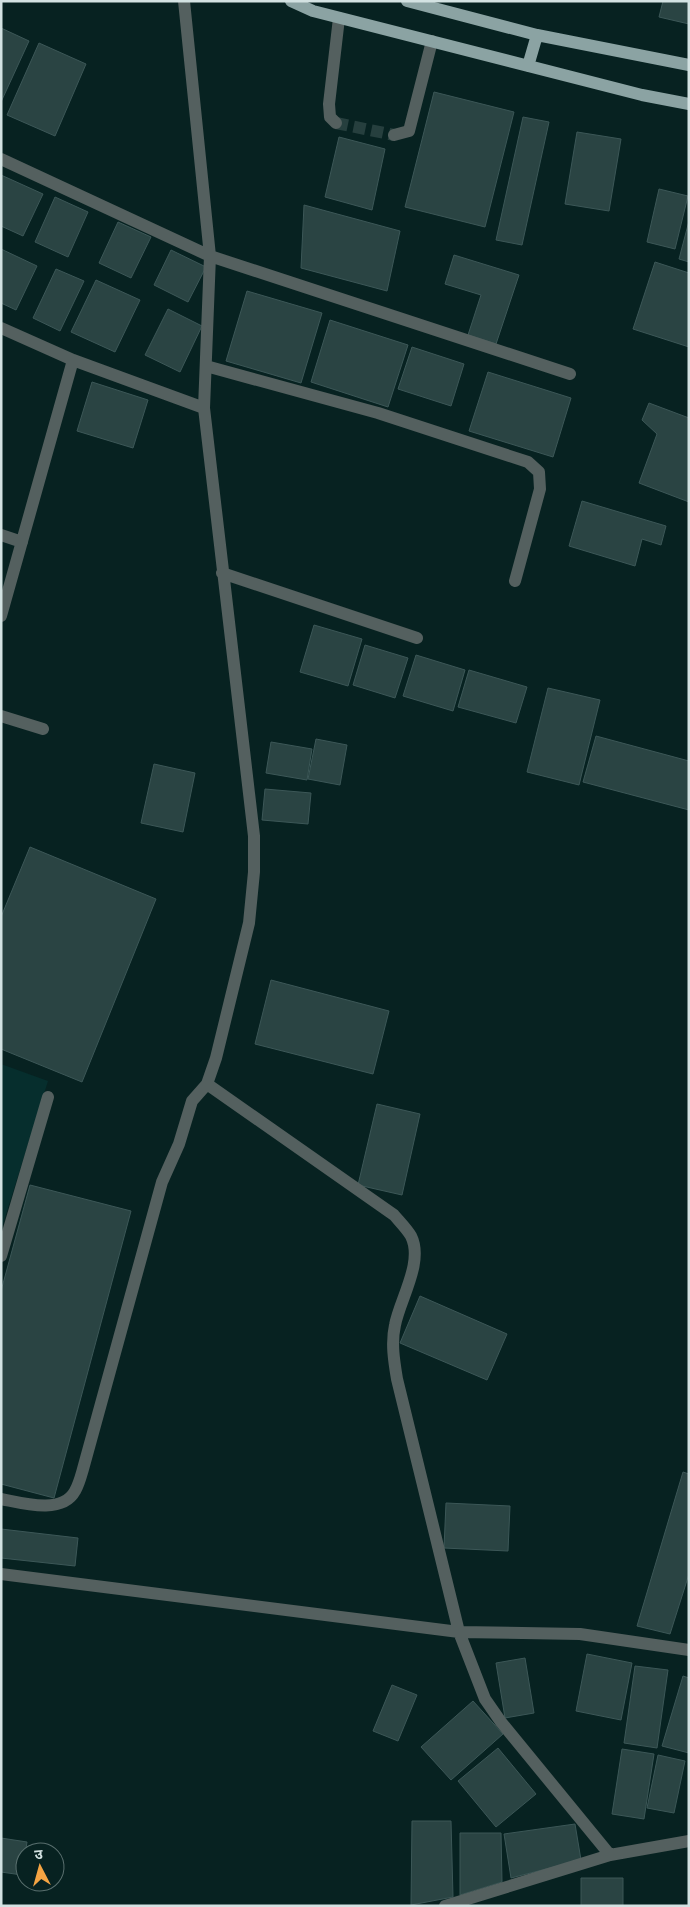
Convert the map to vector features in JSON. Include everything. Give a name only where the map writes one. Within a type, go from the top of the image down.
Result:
[{"type":"main road","points":[[291,1],[313,11],[339,18],[642,95],[689,104]]},
{"type":"main road","points":[[407,1],[536,35],[689,65]]},
{"type":"main road","points":[[528,66],[536,35]]},
{"type":"street","points":[[1,1499],[38,1506],[62,1503],[74,1492],[83,1468],[162,1182],[180,1144],[192,1101],[207,1084],[216,1058],[249,924],[254,872],[254,836],[204,408],[210,256],[184,1]]},
{"type":"street","points":[[336,123],[330,117],[328,104],[339,18]]},
{"type":"street","points":[[394,135],[409,131],[432,41]]},
{"type":"street","points":[[1,158],[210,256],[570,374]]},
{"type":"street","points":[[1,328],[73,360],[204,408]]},
{"type":"street","points":[[1,616],[73,360]]},
{"type":"street","points":[[206,366],[378,413],[528,462],[539,472],[540,489],[515,580]]},
{"type":"street","points":[[1,535],[22,542]]},
{"type":"street","points":[[222,572],[417,638]]},
{"type":"street","points":[[1,716],[43,729]]},
{"type":"street","points":[[207,1084],[394,1215],[411,1236],[415,1250],[413,1267],[395,1326],[393,1352],[397,1379],[459,1632],[485,1699],[501,1722],[610,1855]]},
{"type":"street","points":[[1,1256],[48,1097]]},
{"type":"street","points":[[1,1574],[459,1632],[580,1634],[689,1650]]},
{"type":"street","points":[[445,1906],[571,1869],[610,1855],[689,1841]]},
{"type":"shaded area","points":[[1,1064],[48,1081],[1,1230]]},
{"type":"building","points":[[663,1],[689,1],[689,24],[659,17]]},
{"type":"building","points":[[1,28],[29,41],[1,102]]},
{"type":"building","points":[[39,43],[86,64],[55,136],[7,115]]},
{"type":"building","points":[[434,92],[514,112],[485,227],[405,207]]},
{"type":"building","points":[[523,117],[549,122],[522,245],[496,240]]},
{"type":"building","points":[[577,132],[621,139],[609,211],[565,204]]},
{"type":"building","points":[[339,137],[385,149],[372,210],[325,197]]},
{"type":"building","points":[[1,175],[43,194],[23,236],[1,226]]},
{"type":"building","points":[[659,189],[688,196],[675,249],[647,242]]},
{"type":"building","points":[[55,197],[88,212],[68,257],[35,242]]},
{"type":"building","points":[[304,205],[400,231],[387,291],[301,268]]},
{"type":"building","points":[[689,221],[689,262],[679,259]]},
{"type":"building","points":[[118,222],[151,237],[131,278],[99,263]]},
{"type":"building","points":[[1,249],[37,266],[16,310],[1,303]]},
{"type":"building","points":[[171,250],[206,267],[188,302],[154,285]]},
{"type":"building","points":[[454,255],[519,275],[496,344],[468,335],[481,295],[445,284]]},
{"type":"building","points":[[655,262],[689,273],[689,347],[633,329]]},
{"type":"building","points":[[56,269],[84,281],[60,331],[33,318]]},
{"type":"building","points":[[96,280],[140,300],[115,352],[71,332]]},
{"type":"building","points":[[247,291],[322,313],[301,383],[226,361]]},
{"type":"building","points":[[168,309],[202,326],[180,372],[145,355]]},
{"type":"building","points":[[330,320],[408,345],[388,407],[311,382]]},
{"type":"building","points":[[412,347],[464,364],[451,406],[398,389]]},
{"type":"building","points":[[488,372],[571,398],[553,457],[469,431]]},
{"type":"building","points":[[92,382],[148,400],[133,448],[77,431]]},
{"type":"building","points":[[649,403],[689,418],[689,502],[639,483],[657,434],[642,420]]},
{"type":"building","points":[[582,501],[666,526],[661,545],[642,539],[635,566],[569,546]]},
{"type":"building","points":[[314,625],[362,639],[348,686],[300,672]]},
{"type":"building","points":[[365,645],[408,658],[395,698],[353,685]]},
{"type":"building","points":[[416,655],[465,670],[453,711],[403,696]]},
{"type":"building","points":[[469,670],[527,687],[516,723],[458,707]]},
{"type":"building","points":[[548,688],[600,700],[579,785],[527,772]]},
{"type":"building","points":[[596,736],[689,761],[689,810],[583,782]]},
{"type":"building","points":[[316,739],[347,745],[340,785],[308,779]]},
{"type":"building","points":[[271,742],[312,749],[307,780],[266,773]]},
{"type":"building","points":[[154,764],[195,773],[183,832],[141,823]]},
{"type":"building","points":[[265,789],[311,793],[308,824],[262,820]]},
{"type":"building","points":[[30,847],[156,899],[82,1082],[1,1049],[1,917]]},
{"type":"building","points":[[271,980],[389,1011],[373,1074],[255,1044]]},
{"type":"building","points":[[377,1104],[420,1114],[402,1195],[358,1185]]},
{"type":"building","points":[[30,1185],[131,1211],[54,1498],[1,1484],[1,1291]]},
{"type":"building","points":[[420,1296],[507,1334],[487,1380],[400,1343]]},
{"type":"building","points":[[683,1472],[689,1474],[689,1574],[670,1634],[637,1626]]},
{"type":"building","points":[[446,1503],[510,1506],[508,1551],[444,1548]]},
{"type":"building","points":[[1,1529],[78,1538],[75,1566],[1,1558]]},
{"type":"building","points":[[587,1654],[632,1663],[621,1720],[576,1711]]},
{"type":"building","points":[[525,1658],[534,1713],[505,1718],[496,1663]]},
{"type":"building","points":[[635,1666],[668,1670],[657,1748],[624,1743]]},
{"type":"building","points":[[683,1676],[689,1678],[689,1753],[662,1746]]},
{"type":"building","points":[[392,1685],[417,1695],[398,1741],[373,1731]]},
{"type":"building","points":[[473,1701],[503,1734],[451,1780],[421,1747]]},
{"type":"building","points":[[498,1748],[536,1794],[496,1827],[458,1781]]},
{"type":"building","points":[[622,1749],[654,1754],[644,1819],[612,1814]]},
{"type":"building","points":[[658,1755],[685,1761],[674,1813],[647,1808]]},
{"type":"building","points":[[412,1821],[451,1821],[453,1897],[411,1905]]},
{"type":"building","points":[[575,1824],[581,1860],[511,1878],[504,1834]]},
{"type":"building","points":[[460,1833],[501,1833],[502,1882],[460,1895]]},
{"type":"building","points":[[1,1838],[27,1842],[15,1842],[15,1874],[1,1872]]},
{"type":"building","points":[[581,1878],[623,1878],[623,1906],[581,1906]]},
{"type":"tunnel","points":[[336,123],[394,135]]}]
